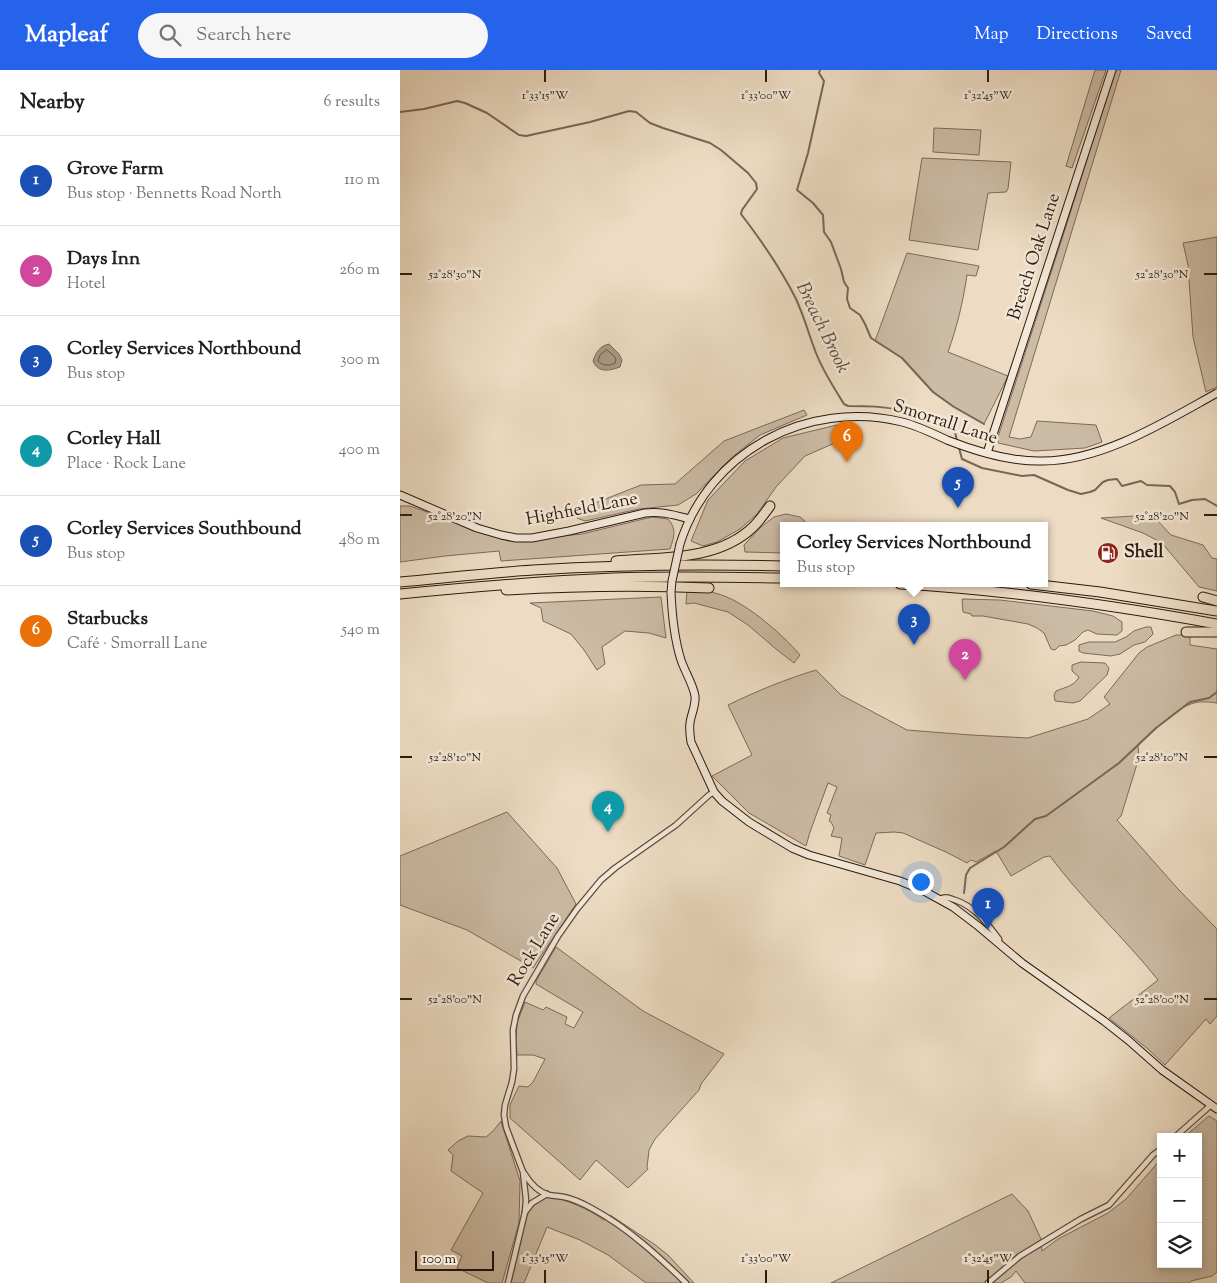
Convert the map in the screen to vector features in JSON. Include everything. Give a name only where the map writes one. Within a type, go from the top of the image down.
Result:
[{"type":"highway","points":[[400,582],[599,562],[690,556],[708,552],[733,542],[753,527],[770,506]]},
{"type":"highway","points":[[531,570],[701,564],[780,566]]},
{"type":"highway","points":[[400,595],[477,586],[604,578],[780,578]]},
{"type":"highway","points":[[400,595],[608,587],[677,586],[708,588]]},
{"type":"highway","points":[[1048,586],[1100,592],[1217,611]]},
{"type":"highway","points":[[943,587],[1043,597],[1217,624]]},
{"type":"highway","points":[[1203,597],[1217,601]]},
{"type":"highway","points":[[1186,632],[1217,632]]},
{"type":"street","name":"Breach Oak Lane","points":[[986,453],[1112,70]]},
{"type":"street","name":"Smorrall Lane","points":[[690,519],[707,490],[731,464],[762,441],[798,426],[831,418],[876,417],[903,422],[986,453],[1018,460],[1059,461],[1084,456],[1125,440],[1217,393]]},
{"type":"street","name":"Highfield Lane","points":[[400,496],[477,528],[516,538],[532,538],[569,531],[655,511],[668,512],[690,519]]},
{"type":"street","points":[[690,519],[680,544],[672,581],[672,615],[674,632],[682,662],[695,698],[690,723],[691,742],[714,792],[722,801],[749,822],[792,848],[821,859],[900,881],[940,899],[964,915],[1022,964],[1104,1022],[1162,1070],[1214,1107],[1180,1133]]},
{"type":"street","name":"Rock Lane","points":[[508,1283],[525,1212],[523,1172],[506,1127],[504,1114],[514,1069],[513,1030],[523,996],[558,936],[601,880],[676,825],[714,792]]},
{"type":"street","points":[[988,1283],[1020,1256],[1081,1219],[1109,1205],[1157,1152]]},
{"type":"street","points":[[523,1172],[530,1183],[547,1194],[566,1197],[594,1209],[632,1235],[686,1283]]},
{"type":"street","points":[[525,1212],[532,1203],[547,1194]]},
{"type":"shaded area","points":[[1095,70],[1106,70],[1072,168],[1066,166]]},
{"type":"shaded area","points":[[1115,70],[1121,70],[1009,437],[1020,439],[1031,437],[1037,421],[1096,425],[1102,442],[1085,448],[1034,451],[998,443],[998,437]]},
{"type":"shaded area","points":[[934,128],[981,130],[979,155],[933,152]]},
{"type":"shaded area","points":[[922,158],[1011,162],[1006,192],[988,193],[978,250],[909,240]]},
{"type":"shaded area","points":[[1217,237],[1217,387],[1206,392],[1193,337],[1188,265],[1183,243]]},
{"type":"shaded area","points":[[907,253],[979,266],[976,276],[967,275],[964,295],[948,352],[1008,376],[984,424],[933,392],[902,358],[875,341]]},
{"type":"shaded area","points":[[804,410],[807,415],[760,435],[731,458],[696,494],[678,505],[639,509],[585,521],[577,518],[580,509],[641,485],[675,484],[724,441]]},
{"type":"shaded area","points":[[845,423],[851,427],[851,431],[844,439],[805,456],[776,487],[757,514],[740,529],[717,542],[703,546],[691,541],[708,500],[745,461],[783,438]]},
{"type":"shaded area","points":[[400,506],[410,506],[509,541],[582,534],[652,517],[668,519],[674,530],[670,549],[501,561],[499,551],[400,562]]},
{"type":"shaded area","points":[[786,514],[800,517],[806,522],[780,522],[780,553],[745,552],[744,545],[761,527],[774,517]]},
{"type":"shaded area","points":[[1134,516],[1155,518],[1171,535],[1203,545],[1212,558],[1217,559],[1217,591],[1199,587],[1162,543],[1143,533],[1101,518]]},
{"type":"shaded area","points":[[687,591],[715,593],[738,603],[761,618],[800,655],[794,663],[748,625],[728,612],[694,603],[686,604]]},
{"type":"shaded area","points":[[661,597],[666,638],[649,633],[625,631],[602,647],[605,664],[597,670],[571,634],[543,621],[541,608],[530,603]]},
{"type":"shaded area","points":[[962,599],[1000,600],[1093,611],[1113,616],[1122,622],[1122,631],[1117,635],[1097,634],[1088,630],[1075,640],[1066,645],[1059,646],[1055,650],[1051,649],[1044,633],[1028,624],[983,616],[972,616],[963,612]]},
{"type":"shaded area","points":[[1151,627],[1153,634],[1145,642],[1134,645],[1120,654],[1111,656],[1079,651],[1079,645],[1089,642],[1115,642],[1134,631]]},
{"type":"shaded area","points":[[1176,635],[1190,637],[1190,645],[1217,649],[1217,703],[1200,702],[1187,705],[1164,721],[1138,746],[1139,756],[1137,764],[1121,816],[1117,820],[1178,889],[1217,929],[1217,1016],[1210,1024],[1206,1019],[1165,1065],[1109,1018],[1158,980],[1050,856],[1044,857],[1011,876],[996,851],[976,862],[971,860],[967,863],[903,833],[894,832],[876,833],[865,865],[839,856],[842,838],[831,836],[834,828],[829,821],[831,815],[827,813],[837,787],[828,783],[806,846],[749,813],[712,776],[752,755],[728,705],[794,677],[816,670],[841,695],[907,730],[1028,738],[1088,719],[1110,704],[1104,697],[1139,653],[1147,647]]},
{"type":"shaded area","points":[[1081,662],[1105,663],[1109,668],[1107,675],[1080,701],[1073,703],[1055,701],[1054,695],[1056,691],[1069,686],[1079,677],[1072,671],[1072,665]]},
{"type":"shaded area","points":[[507,812],[557,868],[576,904],[533,968],[467,930],[400,905],[400,856]]},
{"type":"shaded area","points":[[556,947],[643,1011],[724,1054],[701,1084],[699,1090],[655,1139],[649,1150],[648,1169],[628,1188],[596,1160],[580,1180],[510,1118],[510,1105],[519,1086],[528,1087],[533,1082],[545,1059],[533,1055],[517,1055],[517,1023],[525,1002],[543,1010],[546,1007],[567,1017],[565,1024],[574,1028],[583,1012],[536,984]]},
{"type":"shaded area","points":[[1209,1116],[1217,1121],[1217,1272],[1212,1276],[1189,1283],[1025,1283],[1016,1271],[1011,1277],[1001,1283],[831,1283],[1012,1194],[1028,1211],[1041,1239],[1042,1251],[1058,1239],[1108,1213],[1126,1199],[1157,1164],[1157,1268],[1202,1268],[1202,1133],[1189,1133]]},
{"type":"shaded area","points":[[501,1121],[520,1181],[519,1223],[502,1283],[488,1283],[457,1268],[462,1256],[451,1250],[483,1193],[451,1171],[453,1155],[448,1150],[458,1141],[468,1136],[486,1137]]},
{"type":"shaded area","points":[[549,1196],[578,1205],[604,1220],[610,1215],[668,1255],[694,1283],[646,1283],[608,1255],[580,1240],[547,1227],[524,1283],[511,1283],[527,1215],[533,1206]]},
{"type":"water","points":[[609,344],[622,360],[620,367],[604,370],[598,368],[593,361],[599,350]]},
{"type":"waterway","points":[[820,70],[819,73],[824,81],[808,153],[797,190],[813,203],[823,215],[824,232],[831,242],[844,282],[848,288],[847,299],[850,308],[860,315],[871,338],[902,358],[933,392],[954,407],[984,424]]},
{"type":"waterway","name":"Breach Brook","points":[[400,112],[424,109],[457,101],[487,113],[519,135],[526,136],[629,111],[636,112],[650,123],[710,143],[748,173],[756,183],[757,189],[741,214],[770,255],[796,299],[819,360],[844,404],[848,406],[882,407],[903,411],[955,432],[957,441]]},
{"type":"waterway","name":"Breach Brook","points":[[959,448],[962,459],[982,468],[1022,476],[1034,475],[1081,494],[1095,490],[1108,480],[1117,479],[1122,486],[1141,481],[1147,485],[1170,486],[1175,492],[1179,504],[1205,499],[1217,506]]},
{"type":"waterway","points":[[964,893],[966,875],[970,868],[1004,847],[1035,819],[1046,816],[1119,763],[1156,728],[1190,702],[1209,698],[1217,692]]},
{"type":"place","name":"Starbucks","points":[[847,462]]},
{"type":"place","name":"Corley Services Southbound","points":[[958,508]]},
{"type":"place","name":"Shell","points":[[1108,553]]},
{"type":"place","name":"Corley Services Northbound","points":[[914,645]]},
{"type":"place","name":"Days Inn","points":[[965,680]]},
{"type":"place","name":"Corley Hall","points":[[608,832]]},
{"type":"place","name":"Grove Farm","points":[[988,929]]}]
